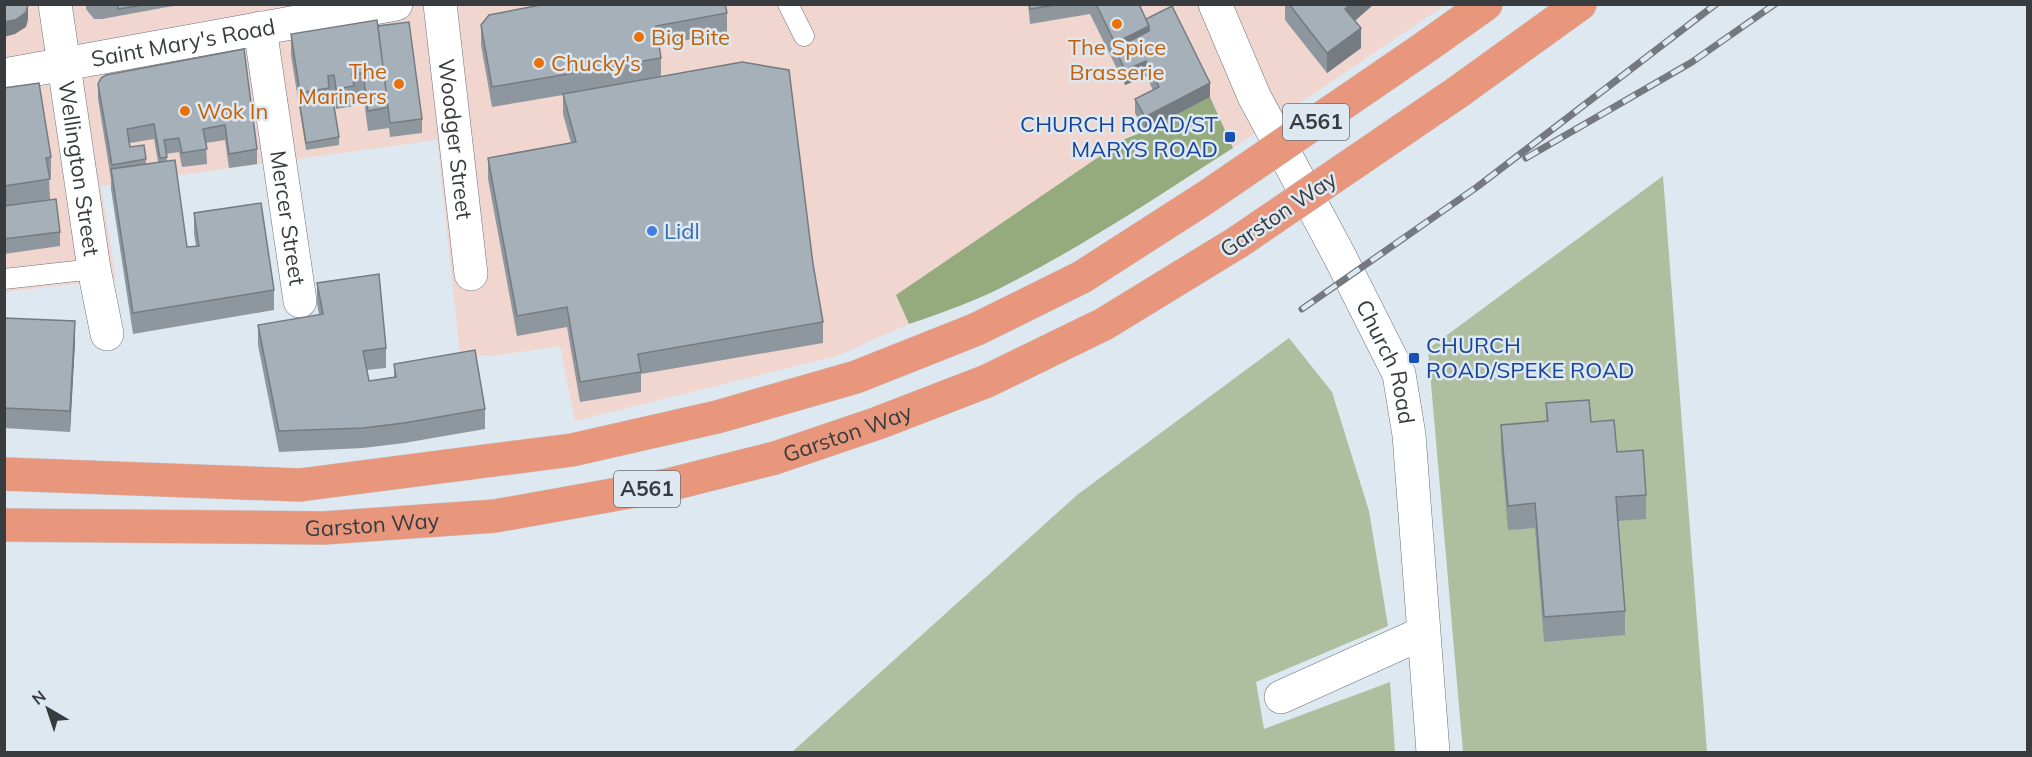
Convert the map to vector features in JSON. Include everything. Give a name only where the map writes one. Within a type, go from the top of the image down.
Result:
[{"type":"highway","name":"Garston Way","points":[[4,474],[300,485],[573,450],[717,417],[856,377],[977,329],[1082,277],[1205,198],[1486,4]]},
{"type":"highway","name":"Garston Way","points":[[4,525],[322,528],[495,516],[668,485],[775,458],[878,423],[987,381],[1104,324],[1238,242],[1458,92],[1580,4]]},
{"type":"street","name":"Wellington Street","points":[[55,4],[94,269],[107,334]]},
{"type":"street","name":"Saint Mary's Road","points":[[4,75],[396,4]]},
{"type":"street","name":"Woodger Street","points":[[440,4],[471,274]]},
{"type":"street","name":"Church Road","points":[[1215,4],[1254,96],[1399,374],[1408,435],[1433,753]]},
{"type":"street","name":"Mercer Street","points":[[260,28],[300,301]]},
{"type":"street","points":[[1281,697],[1423,633]]},
{"type":"lane","points":[[788,4],[804,36]]},
{"type":"lane","points":[[4,279],[94,269]]},
{"type":"shaded area","points":[[4,5],[1445,5],[1233,148],[1210,97],[1125,139],[897,295],[909,324],[837,356],[575,421],[560,346],[492,356],[460,354],[437,140],[101,186],[116,279],[5,292]]},
{"type":"green space","points":[[1210,97],[1233,148],[1125,217],[1042,266],[976,299],[909,324],[896,295],[1125,139]]},
{"type":"green space","points":[[1663,176],[1707,752],[1463,752],[1428,349]]},
{"type":"green space","points":[[1289,338],[1332,392],[1369,511],[1388,626],[1256,682],[1264,729],[1390,682],[1395,752],[792,752],[1077,495]]},
{"type":"building","points":[[4,4],[28,5],[26,12],[21,16],[4,22]]},
{"type":"building","points":[[118,4],[137,4],[137,6],[118,9]]},
{"type":"building","points":[[546,4],[725,4],[727,13],[656,26],[661,58],[492,87],[481,25],[489,15]]},
{"type":"building","points":[[1030,4],[1061,4],[1030,9]]},
{"type":"building","points":[[1096,4],[1139,4],[1149,26],[1115,43]]},
{"type":"building","points":[[1289,4],[1350,4],[1345,9],[1361,28],[1327,53]]},
{"type":"building","points":[[1172,6],[1210,83],[1145,117],[1135,99],[1159,87],[1146,61],[1125,70],[1115,49],[1149,31],[1146,19]]},
{"type":"building","points":[[377,20],[389,107],[368,111],[363,73],[352,74],[354,86],[336,89],[334,75],[328,76],[329,88],[300,93],[291,34]]},
{"type":"building","name":"The Mariners","points":[[409,22],[422,119],[390,123],[378,26]]},
{"type":"building","points":[[244,49],[257,149],[229,154],[225,125],[203,129],[207,149],[182,153],[179,138],[164,140],[167,157],[160,158],[154,124],[127,129],[130,147],[144,145],[146,159],[112,165],[98,84],[101,78],[106,75]]},
{"type":"building","name":"Lidl","points":[[742,62],[789,70],[813,264],[823,322],[638,354],[641,372],[580,382],[567,307],[517,316],[488,158],[576,142],[563,94]]},
{"type":"building","points":[[39,83],[51,157],[46,158],[50,179],[5,186],[6,200],[4,200],[4,88]]},
{"type":"building","points":[[333,100],[339,137],[306,143],[300,106]]},
{"type":"building","points":[[175,160],[187,247],[199,246],[194,213],[261,203],[274,290],[133,313],[111,169]]},
{"type":"building","points":[[56,199],[60,232],[4,239],[4,206]]},
{"type":"building","points":[[379,274],[386,348],[363,351],[369,381],[396,377],[394,364],[475,350],[485,409],[363,428],[279,431],[258,325],[323,314],[317,283]]},
{"type":"building","points":[[4,318],[75,321],[70,411],[4,408]]},
{"type":"building","points":[[1589,400],[1591,422],[1614,420],[1617,452],[1643,450],[1646,495],[1616,497],[1625,611],[1544,617],[1535,503],[1508,506],[1501,425],[1548,421],[1546,403]]},
{"type":"railway","points":[[1302,309],[1477,187],[1716,4]]},
{"type":"railway","points":[[1526,158],[1692,62],[1775,4]]},
{"type":"place","name":"The Spice Brasserie","points":[[1117,24]]},
{"type":"place","name":"Big Bite","points":[[639,37]]},
{"type":"place","name":"Chucky's","points":[[539,63]]},
{"type":"place","name":"The Mariners","points":[[399,84]]},
{"type":"place","name":"Wok In","points":[[185,111]]},
{"type":"place","name":"CHURCH ROAD/ST MARYS ROAD","points":[[1230,137]]},
{"type":"place","name":"Lidl","points":[[652,231]]},
{"type":"place","name":"CHURCH ROAD/SPEKE ROAD","points":[[1414,358]]}]
